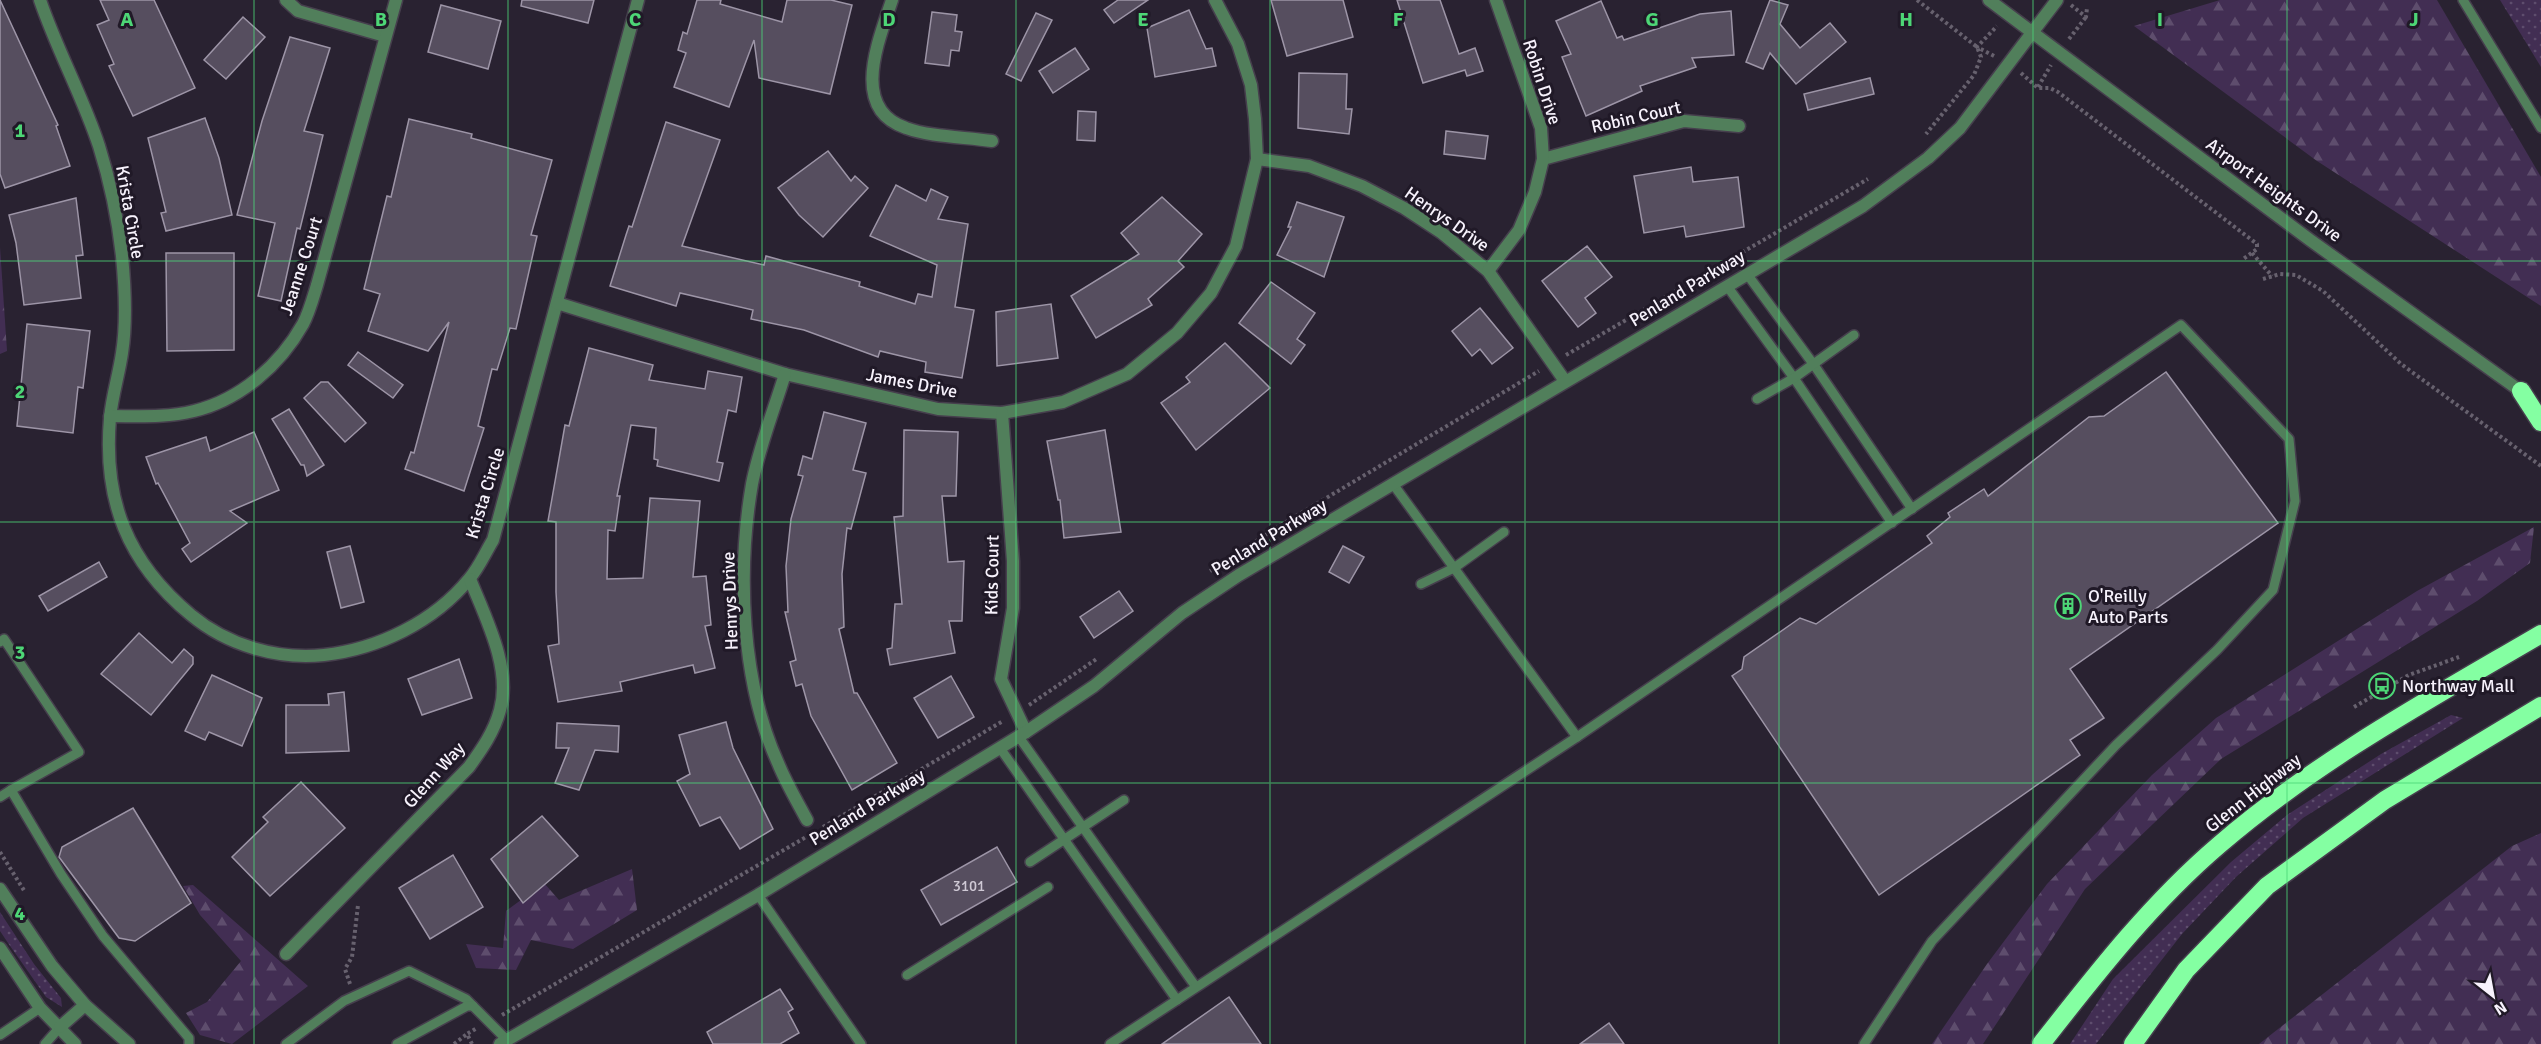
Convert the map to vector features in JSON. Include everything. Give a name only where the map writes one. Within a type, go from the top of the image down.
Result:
[{"type":"highway","points":[[2521,391],[2541,422]]},
{"type":"highway","name":"Glenn Highway","points":[[2041,1044],[2130,932],[2218,845],[2306,777],[2395,720],[2541,634]]},
{"type":"highway","points":[[2133,1044],[2186,970],[2267,886],[2385,800],[2541,706]]},
{"type":"street","name":"Krista Circle","points":[[40,0],[99,147],[112,199],[122,256],[123,350],[111,416],[109,465],[116,510],[136,556],[166,594],[201,623],[241,645],[284,655],[315,656],[348,652],[388,639],[430,615],[470,579],[493,540],[638,0]]},
{"type":"street","points":[[286,0],[298,11],[385,36]]},
{"type":"street","name":"Jeanne Court","points":[[111,416],[163,416],[194,411],[225,400],[252,383],[281,357],[304,323],[317,285],[396,0]]},
{"type":"street","points":[[892,0],[873,72],[872,96],[884,116],[906,128],[992,141]]},
{"type":"street","name":"James Drive","points":[[557,303],[785,374],[938,409],[1002,413],[1063,402],[1126,374],[1177,333],[1211,293],[1236,246],[1257,159],[1251,85],[1238,44],[1215,0]]},
{"type":"street","name":"Robin Drive","points":[[1488,271],[1519,230],[1535,192],[1542,159],[1541,128],[1496,0]]},
{"type":"street","name":"Airport Heights Drive","points":[[1989,0],[2031,34],[2310,240],[2541,406]]},
{"type":"street","name":"Penland Parkway","points":[[506,1043],[758,895],[1023,734],[1094,686],[1182,613],[1239,575],[1863,206],[1928,158],[1959,128],[2057,0]]},
{"type":"street","name":"Robin Court","points":[[1542,159],[1684,121],[1739,126]]},
{"type":"street","name":"Henrys Drive","points":[[1257,159],[1309,166],[1362,186],[1404,208],[1432,227],[1488,271],[1565,381]]},
{"type":"street","name":"Henrys Drive","points":[[785,374],[752,483],[743,566],[746,632],[754,689],[777,762],[807,820]]},
{"type":"street","name":"Kids Court","points":[[1002,413],[1013,561],[1013,608],[1001,679],[1023,734]]},
{"type":"street","name":"Glenn Way","points":[[286,954],[469,767],[491,734],[501,708],[502,679],[497,652],[470,579]]},
{"type":"street","points":[[0,889],[52,966],[85,1005],[129,1044]]},
{"type":"street","points":[[0,948],[40,1008],[75,1044]]},
{"type":"street","points":[[60,1027],[85,1005]]},
{"type":"lane","points":[[2463,0],[2541,128]]},
{"type":"lane","points":[[1747,274],[1814,364],[1912,509]]},
{"type":"lane","points":[[1727,286],[1794,378],[1892,523]]},
{"type":"lane","points":[[1110,1044],[1577,738],[2181,325],[2289,439],[2295,501],[2273,590],[2217,650],[2116,745],[1932,941],[1864,1044]]},
{"type":"lane","points":[[1756,399],[1794,378],[1854,335]]},
{"type":"lane","points":[[1393,484],[1577,738]]},
{"type":"lane","points":[[1421,584],[1454,568],[1504,532]]},
{"type":"lane","points":[[0,642],[4,639],[79,752],[0,797]]},
{"type":"lane","points":[[1023,734],[1083,826],[1196,987]]},
{"type":"lane","points":[[1000,748],[1177,1000]]},
{"type":"lane","points":[[11,790],[61,874],[103,936],[189,1038],[189,1044]]},
{"type":"lane","points":[[1030,862],[1124,800]]},
{"type":"lane","points":[[907,975],[1048,887]]},
{"type":"lane","points":[[758,895],[861,1044]]},
{"type":"lane","points":[[286,1044],[344,1001],[409,971],[466,999],[506,1043]]},
{"type":"lane","points":[[397,1044],[467,1006],[473,1006]]},
{"type":"lane","points":[[0,1035],[40,1008]]},
{"type":"lane","points":[[45,1044],[60,1027]]},
{"type":"path","points":[[1917,0],[1977,47],[1980,57],[1974,75],[1947,111],[1922,138]]},
{"type":"path","points":[[2066,0],[2086,17],[2087,8]]},
{"type":"path","points":[[2038,88],[2050,88],[2058,92],[2257,244],[2257,249],[2242,260]]},
{"type":"path","points":[[1574,350],[1871,177]]},
{"type":"path","points":[[2252,253],[2272,276]]},
{"type":"path","points":[[2263,279],[2272,276],[2296,275],[2323,291],[2401,364],[2541,466]]},
{"type":"path","points":[[2354,707],[2409,675],[2462,656]]},
{"type":"path","points":[[818,830],[991,729]]},
{"type":"path","points":[[503,1014],[808,836]]},
{"type":"path","points":[[0,852],[30,899]]},
{"type":"path","points":[[354,997],[345,969],[352,957],[358,909],[356,883]]},
{"type":"path","points":[[454,1044],[467,1034]]},
{"type":"green space","points":[[2220,0],[2437,0],[2541,177],[2541,306],[2317,161],[2134,26]]},
{"type":"green space","points":[[2500,0],[2541,0],[2541,67]]},
{"type":"green space","points":[[0,247],[7,351],[0,354]]},
{"type":"green space","points":[[2534,527],[2530,563],[2477,601],[2221,759],[2085,889],[1983,1044],[1932,1044],[1987,964],[2047,884],[2152,775],[2216,718],[2417,591]]},
{"type":"green space","points":[[2451,715],[2463,718],[2303,818],[2236,877],[2182,934],[2096,1044],[2070,1044],[2113,979],[2231,862],[2287,815],[2381,754]]},
{"type":"green space","points":[[2541,833],[2541,1044],[2259,1044],[2512,846]]},
{"type":"green space","points":[[632,869],[637,910],[573,949],[531,940],[516,970],[476,968],[466,944],[503,948],[506,911],[544,883],[559,900]]},
{"type":"green space","points":[[193,885],[308,986],[232,1044],[200,1035],[186,1013],[207,1002],[241,961],[200,915],[183,886]]},
{"type":"green space","points":[[0,912],[34,964],[61,998],[62,1007],[46,997],[0,931]]},
{"type":"building","points":[[0,0],[58,125],[56,126],[70,166],[5,188],[0,174]]},
{"type":"building","points":[[100,0],[154,0],[195,88],[133,116],[109,66],[114,64],[97,25],[109,20]]},
{"type":"building","points":[[522,0],[594,0],[588,23],[521,6]]},
{"type":"building","points":[[697,0],[721,0],[720,4],[782,22],[787,0],[831,0],[852,5],[830,94],[759,78],[754,40],[729,107],[674,87],[686,53],[678,50],[683,32],[687,34]]},
{"type":"building","points":[[1118,0],[1148,0],[1114,23],[1104,10]]},
{"type":"building","points":[[1271,0],[1343,0],[1353,37],[1287,56]]},
{"type":"building","points":[[1397,0],[1440,0],[1459,54],[1475,48],[1483,71],[1467,76],[1465,70],[1423,83]]},
{"type":"building","points":[[1770,0],[1788,5],[1780,24],[1800,48],[1830,23],[1846,42],[1796,84],[1770,53],[1763,69],[1746,62]]},
{"type":"building","points":[[1601,1],[1617,38],[1622,36],[1624,40],[1700,14],[1731,11],[1734,55],[1692,58],[1696,67],[1640,86],[1642,91],[1586,116],[1562,57],[1571,54],[1556,21]]},
{"type":"building","points":[[441,5],[501,21],[488,69],[428,52]]},
{"type":"building","points":[[1189,10],[1206,49],[1212,48],[1216,66],[1155,77],[1147,28]]},
{"type":"building","points":[[932,12],[957,15],[955,31],[962,32],[959,51],[951,50],[949,66],[925,63]]},
{"type":"building","points":[[1036,13],[1052,20],[1021,81],[1006,74]]},
{"type":"building","points":[[243,17],[265,37],[226,79],[204,60]]},
{"type":"building","points":[[290,37],[330,48],[304,131],[323,135],[300,229],[297,228],[281,301],[258,296],[275,223],[237,215],[262,121]]},
{"type":"building","points":[[1075,48],[1089,69],[1053,93],[1039,71]]},
{"type":"building","points":[[1299,73],[1347,74],[1346,109],[1352,109],[1349,134],[1298,128]]},
{"type":"building","points":[[1870,78],[1874,94],[1808,110],[1804,94]]},
{"type":"building","points":[[1078,111],[1096,112],[1095,141],[1077,140]]},
{"type":"building","points":[[205,118],[219,158],[232,215],[166,231],[161,213],[166,212],[148,138]]},
{"type":"building","points":[[409,119],[472,134],[471,138],[552,160],[531,235],[537,236],[516,329],[510,328],[497,370],[492,369],[478,426],[484,428],[464,491],[405,469],[411,452],[414,453],[449,322],[428,351],[368,331],[380,294],[364,289],[387,196],[391,197]]},
{"type":"building","points":[[666,122],[720,140],[682,246],[764,265],[766,256],[860,282],[859,286],[915,304],[918,294],[932,297],[937,265],[870,236],[896,185],[926,201],[931,189],[948,197],[938,219],[968,224],[955,307],[974,310],[962,378],[925,372],[926,362],[880,351],[878,357],[804,330],[751,319],[753,310],[680,293],[676,306],[610,286]]},
{"type":"building","points":[[1446,131],[1488,136],[1485,159],[1444,154]]},
{"type":"building","points":[[828,151],[851,181],[855,176],[868,188],[823,237],[799,215],[778,188]]},
{"type":"building","points":[[1691,167],[1693,182],[1738,177],[1744,227],[1686,237],[1684,226],[1644,233],[1634,176]]},
{"type":"building","points":[[1162,197],[1202,234],[1178,261],[1184,267],[1148,299],[1152,305],[1096,338],[1071,296],[1139,254],[1121,233]]},
{"type":"building","points":[[76,198],[83,255],[76,256],[81,298],[24,305],[16,243],[9,215]]},
{"type":"building","points":[[1297,202],[1344,217],[1324,277],[1277,255],[1291,227],[1288,227]]},
{"type":"building","points":[[1587,246],[1612,277],[1585,298],[1596,313],[1578,327],[1542,281]]},
{"type":"building","points":[[166,253],[234,253],[234,350],[167,351]]},
{"type":"building","points":[[1271,282],[1315,313],[1297,339],[1305,345],[1291,364],[1239,323]]},
{"type":"building","points":[[1051,304],[1058,358],[997,366],[996,312]]},
{"type":"building","points":[[1480,308],[1513,348],[1492,364],[1480,349],[1472,356],[1452,331]]},
{"type":"building","points":[[27,324],[90,331],[83,388],[78,387],[73,433],[17,426]]},
{"type":"building","points":[[1225,343],[1270,388],[1196,450],[1161,403],[1190,382],[1186,377]]},
{"type":"building","points":[[589,348],[653,365],[649,380],[705,389],[708,371],[742,377],[736,412],[728,410],[717,462],[723,463],[719,481],[657,466],[658,460],[654,459],[656,428],[631,425],[617,496],[620,496],[615,531],[608,530],[607,579],[643,578],[650,498],[700,501],[693,577],[706,576],[711,625],[705,626],[715,668],[695,673],[693,665],[620,682],[622,691],[558,702],[548,646],[559,644],[556,522],[548,521],[565,425],[569,426]]},
{"type":"building","points":[[358,352],[403,385],[393,398],[348,365]]},
{"type":"building","points":[[2166,372],[2278,523],[2070,669],[2104,718],[2070,740],[2080,755],[1879,895],[1732,676],[1742,669],[1744,657],[1800,618],[1816,624],[1932,543],[1927,536],[1950,517],[1948,513],[1984,489],[1988,496],[2089,417],[2104,416]]},
{"type":"building","points":[[321,382],[328,382],[366,423],[345,442],[304,398]]},
{"type":"building","points":[[289,409],[324,465],[307,476],[304,465],[301,465],[272,419]]},
{"type":"building","points":[[824,412],[866,423],[853,470],[866,473],[851,529],[847,528],[842,574],[844,627],[839,629],[854,693],[857,693],[897,763],[852,790],[811,716],[802,684],[796,686],[790,662],[796,660],[785,612],[788,612],[786,566],[791,519],[803,476],[798,475],[803,456],[812,459]]},
{"type":"building","points":[[904,430],[958,432],[956,496],[942,496],[948,562],[964,561],[962,621],[949,621],[955,653],[890,665],[887,649],[892,648],[895,604],[902,604],[894,517],[903,516]]},
{"type":"building","points":[[1105,430],[1121,532],[1064,538],[1060,500],[1058,500],[1047,441]]},
{"type":"building","points":[[254,432],[279,490],[230,511],[247,523],[191,562],[182,549],[190,543],[158,483],[156,484],[146,457],[206,437],[210,451]]},
{"type":"building","points":[[350,546],[364,602],[341,608],[327,552]]},
{"type":"building","points":[[1343,546],[1364,557],[1349,583],[1329,572]]},
{"type":"building","points":[[99,562],[107,577],[48,611],[39,596]]},
{"type":"building","points":[[1119,591],[1133,611],[1094,638],[1080,617]]},
{"type":"building","points":[[139,633],[172,663],[184,649],[193,657],[193,664],[151,715],[101,674]]},
{"type":"building","points":[[459,659],[472,698],[422,715],[408,679]]},
{"type":"building","points":[[212,675],[262,698],[242,746],[209,732],[205,740],[185,731]]},
{"type":"building","points":[[951,676],[974,717],[938,738],[914,698]]},
{"type":"building","points":[[344,692],[349,751],[286,753],[286,705],[329,705],[328,694]]},
{"type":"building","points":[[726,722],[733,748],[773,829],[740,849],[720,817],[700,826],[677,781],[690,774],[679,735]]},
{"type":"building","points":[[557,723],[619,726],[618,752],[595,750],[579,790],[555,783],[569,748],[556,748]]},
{"type":"building","points":[[301,782],[345,828],[270,896],[232,857],[268,822],[263,817]]},
{"type":"building","points":[[133,808],[191,903],[135,941],[119,938],[59,857],[62,847]]},
{"type":"building","points":[[542,816],[578,856],[523,903],[491,859]]},
{"type":"building","points":[[997,847],[1017,882],[941,925],[921,890]]},
{"type":"building","points":[[453,855],[483,907],[430,939],[399,888]]},
{"type":"building","points":[[780,989],[793,1009],[788,1012],[799,1033],[780,1044],[713,1044],[707,1032]]},
{"type":"building","points":[[1229,997],[1261,1044],[1162,1044]]},
{"type":"building","points":[[1609,1023],[1624,1044],[1580,1044]]},
{"type":"place","name":"O'Reilly Auto Parts","points":[[2068,606]]},
{"type":"place","name":"Northway Mall","points":[[2382,686]]}]
